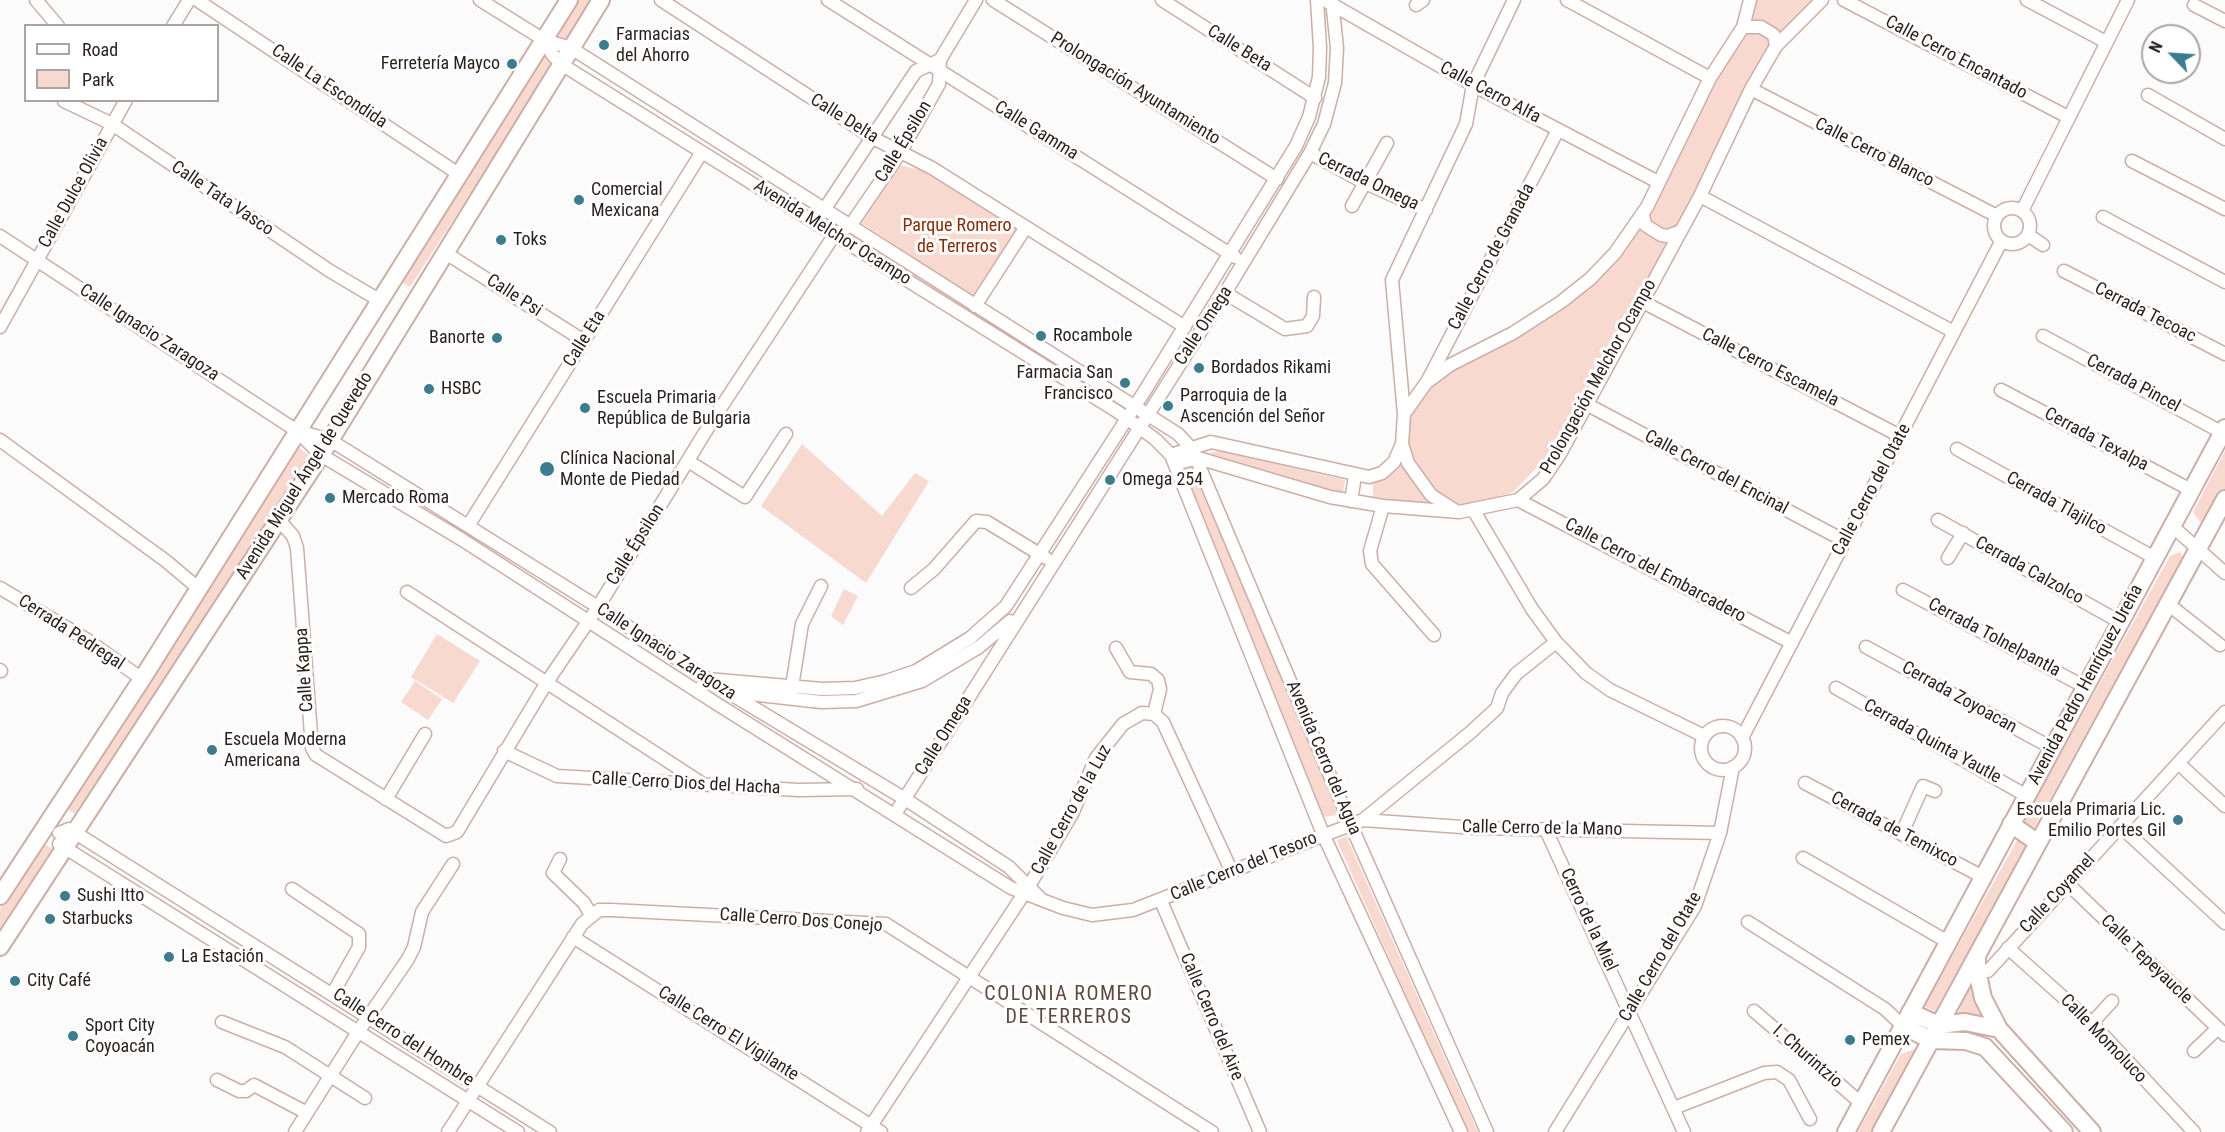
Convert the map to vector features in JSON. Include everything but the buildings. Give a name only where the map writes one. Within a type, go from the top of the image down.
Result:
[{"type":"main road","name":"Avenida Miguel Ángel de Quevedo","points":[[0,947],[142,679],[569,0]]},
{"type":"main road","name":"Avenida Miguel Ángel de Quevedo","points":[[0,896],[61,834],[279,520],[601,0]]},
{"type":"main road","name":"Avenida Pedro Henríquez Ureña","points":[[1845,1132],[2224,431]]},
{"type":"main road","name":"Avenida Pedro Henríquez Ureña","points":[[1881,1132],[2225,500]]},
{"type":"main road","points":[[2011,824],[2038,843]]},
{"type":"main road","points":[[1977,956],[1977,970],[1983,998],[1999,1029],[2092,1132]]},
{"type":"main road","points":[[1906,1019],[1939,1025],[1976,1023],[1999,1029]]},
{"type":"main road","points":[[1906,1019],[1931,1040],[1966,1041],[1985,1047],[2064,1132]]},
{"type":"street","points":[[36,0],[56,24]]},
{"type":"street","points":[[174,24],[189,0]]},
{"type":"street","name":"Calle La Escondida","points":[[197,0],[460,175]]},
{"type":"street","name":"Avenida Melchor Ocampo","points":[[480,0],[544,40],[571,48],[1135,406]]},
{"type":"street","name":"Calle Delta","points":[[661,0],[873,138],[932,168],[1185,327]]},
{"type":"street","name":"Calle Gamma","points":[[828,0],[937,65],[1244,262]]},
{"type":"street","name":"Calle Épsilon","points":[[436,831],[446,836],[457,832],[547,682],[598,607],[688,461],[834,234],[850,226],[900,153],[939,84],[937,65],[976,0]]},
{"type":"street","name":"Prolongación Ayuntamiento","points":[[993,0],[1276,179]]},
{"type":"street","name":"Calle Beta","points":[[1162,0],[1315,98]]},
{"type":"street","name":"Calle Omega","points":[[791,693],[855,688],[915,671],[970,639],[989,623],[1016,593],[1185,327],[1296,146],[1315,98],[1320,48],[1317,0]]},
{"type":"street","points":[[1178,434],[1355,476],[1369,477],[1382,473],[1394,462],[1402,444],[1404,414],[1392,280],[1396,267],[1426,210],[1466,124],[1473,85],[1514,0]]},
{"type":"street","points":[[1567,0],[1710,78]]},
{"type":"street","points":[[1404,414],[1426,383],[1450,365],[1513,333],[1561,302],[1590,279],[1634,228],[1710,78],[1743,27],[1750,0]]},
{"type":"street","name":"Prolongación Melchor Ocampo","points":[[1195,454],[1351,501],[1383,506],[1459,512],[1474,511],[1518,500],[1543,479],[1588,405],[1641,301],[1700,196],[1751,89],[1776,46],[1822,0]]},
{"type":"street","name":"Calle Cerro Encantado","points":[[1844,0],[2068,117]]},
{"type":"street","points":[[2027,0],[2106,42]]},
{"type":"street","points":[[2022,211],[2128,0]]},
{"type":"street","name":"Calle Omega","points":[[895,814],[1225,293],[1310,153],[1324,124],[1335,83],[1337,48],[1329,2]]},
{"type":"street","name":"Calle Cerro Alfa","points":[[1329,2],[1473,85],[1658,182]]},
{"type":"street","points":[[2194,5],[2225,21]]},
{"type":"street","points":[[1743,27],[1761,27],[1774,35],[1776,46]]},
{"type":"street","name":"Avenida Melchor Ocampo","points":[[544,40],[561,64],[1127,419]]},
{"type":"street","name":"Calle Épsilon","points":[[816,222],[916,71],[937,65]]},
{"type":"street","name":"Calle Cerro Blanco","points":[[1751,89],[1997,216]]},
{"type":"street","points":[[2148,96],[2225,139]]},
{"type":"street","name":"Calle Tata Vasco","points":[[66,102],[112,124],[330,271],[379,300]]},
{"type":"street","name":"Calle Dulce Olivia","points":[[0,327],[125,102]]},
{"type":"street","name":"Calle Cerro de Granada","points":[[1426,383],[1558,130]]},
{"type":"street","points":[[1352,206],[1387,143]]},
{"type":"street","name":"Calle Eta","points":[[468,526],[702,152]]},
{"type":"street","name":"Cerrada Omega","points":[[1310,153],[1365,183],[1426,210]]},
{"type":"street","points":[[2132,161],[2225,209]]},
{"type":"street","points":[[1700,196],[1954,332]]},
{"type":"street","points":[[2007,208],[2022,211],[2030,221],[2028,235],[2016,244],[2001,242],[1994,231],[1997,216],[2007,208]]},
{"type":"street","points":[[1643,214],[1645,225],[1661,235],[1668,236],[1678,232]]},
{"type":"street","points":[[2103,217],[2225,282]]},
{"type":"street","points":[[975,306],[1026,227]]},
{"type":"street","points":[[1634,228],[1645,230],[1663,240],[1667,253]]},
{"type":"street","points":[[2028,235],[2043,245]]},
{"type":"street","name":"Calle Ignacio Zaragoza","points":[[0,236],[297,431],[321,455],[461,539],[698,692],[1001,882],[1026,890]]},
{"type":"street","name":"Calle Cerro del Otate","points":[[1742,738],[2001,242]]},
{"type":"street","name":"Calle Psi","points":[[444,252],[584,341]]},
{"type":"street","name":"Cerrada Tecoac","points":[[2064,272],[2225,354]]},
{"type":"street","points":[[1225,293],[1285,329],[1307,326],[1313,316],[1314,297]]},
{"type":"street","name":"Calle Cerro Escamela","points":[[1641,301],[1900,436]]},
{"type":"street","name":"Cerrada Pincel","points":[[2043,336],[2224,431]]},
{"type":"street","name":"Cerrada Texalpa","points":[[2001,390],[2191,490]]},
{"type":"street","name":"Calle Cerro del Encinal","points":[[1588,405],[1845,541]]},
{"type":"street","name":"Avenida Cerro del Agua","points":[[1135,406],[1178,434],[1195,454],[1350,824],[1487,1132]]},
{"type":"street","name":"Avenida Cerro del Agua","points":[[1127,419],[1139,427],[1173,460],[1323,834],[1461,1132]]},
{"type":"street","name":"Calle Ignacio Zaragoza","points":[[297,431],[330,440],[598,607],[726,691],[905,799],[1009,867],[1026,890]]},
{"type":"street","points":[[688,461],[745,497],[786,434]]},
{"type":"street","points":[[1173,460],[1195,454],[1211,442]]},
{"type":"street","points":[[4,443],[166,561],[198,588]]},
{"type":"street","points":[[1402,444],[1408,463],[1431,495],[1459,512]]},
{"type":"street","name":"Cerrada Tlajilco","points":[[1958,450],[2155,558]]},
{"type":"street","points":[[1351,501],[1355,476]]},
{"type":"street","name":"Calle Cerro del Embarcadero","points":[[1518,500],[1792,643]]},
{"type":"street","points":[[1383,506],[1370,551],[1372,564],[1376,572],[1434,635]]},
{"type":"street","points":[[1474,511],[1532,609],[1556,642],[1586,673],[1610,690],[1704,736]]},
{"type":"street","name":"Calle Kappa","points":[[279,520],[293,536],[297,548],[312,748],[316,755],[436,831]]},
{"type":"street","points":[[910,588],[934,569],[972,524],[982,520],[1053,562]]},
{"type":"street","name":"Cerrada Calzolco","points":[[1938,520],[2120,622]]},
{"type":"street","points":[[2172,526],[2225,573]]},
{"type":"street","points":[[1948,558],[1963,533]]},
{"type":"street","points":[[791,693],[802,624],[820,586]]},
{"type":"street","name":"Cerrada Pedregal","points":[[0,588],[89,641],[142,679]]},
{"type":"street","name":"Cerrada Tolnelpantla","points":[[1903,590],[2085,687]]},
{"type":"street","points":[[406,592],[705,785]]},
{"type":"street","points":[[2168,604],[2220,645]]},
{"type":"street","points":[[698,692],[707,679],[856,701],[922,681],[979,647],[1021,612]]},
{"type":"street","name":"Calle Cerro del Tesoro","points":[[1026,890],[1041,899],[1092,915],[1113,914],[1161,901],[1231,870],[1363,820],[1471,732],[1497,708],[1502,693],[1516,674],[1556,642]]},
{"type":"street","name":"Cerrada Zoyoacan","points":[[1866,647],[2052,748]]},
{"type":"street","points":[[1116,648],[1130,672],[1151,674],[1158,680],[1160,689],[1154,714],[1163,722],[1231,870]]},
{"type":"street","name":"Cerrada Quinta Yautle","points":[[1836,688],[2026,796]]},
{"type":"street","points":[[717,704],[726,691],[791,693]]},
{"type":"street","name":"Calle Coyamel","points":[[1988,970],[2225,712]]},
{"type":"street","name":"Calle Cerro de la Luz","points":[[873,1130],[1072,814],[1096,758],[1123,724],[1142,713],[1154,714]]},
{"type":"street","points":[[1724,726],[1735,730],[1742,738],[1743,754],[1733,767],[1716,768],[1707,762],[1702,752],[1704,736],[1713,728],[1724,726]]},
{"type":"street","points":[[386,799],[425,734]]},
{"type":"street","name":"Calle Cerro Dios del Hacha","points":[[504,751],[557,777],[798,790],[856,789]]},
{"type":"street","points":[[2178,763],[2225,806]]},
{"type":"street","name":"Calle Cerro del Otate","points":[[1555,1132],[1695,906],[1720,833],[1733,767]]},
{"type":"street","points":[[856,789],[868,777]]},
{"type":"street","name":"Cerrada de Temixco","points":[[1804,783],[1983,877]]},
{"type":"street","points":[[1902,833],[1923,786],[1935,791]]},
{"type":"street","name":"Calle Cerro de la Mano","points":[[1363,820],[1399,824],[1546,830],[1720,833]]},
{"type":"street","points":[[2120,826],[2225,923]]},
{"type":"street","name":"Cerro de la Miel","points":[[1546,830],[1684,1132]]},
{"type":"street","name":"Calle Cerro del Hombre","points":[[61,834],[255,945],[550,1132]]},
{"type":"street","name":"Calle Cerro del Hombre","points":[[61,834],[246,960],[518,1132]]},
{"type":"street","points":[[1803,858],[1948,942]]},
{"type":"street","points":[[448,1132],[573,937],[591,915],[584,903],[553,873],[561,859]]},
{"type":"street","points":[[295,1132],[358,1032],[408,959],[414,947],[422,912],[453,864]]},
{"type":"street","name":"Calle Tepeyaucle","points":[[2067,884],[2221,1032]]},
{"type":"street","points":[[292,889],[359,934],[359,947],[333,993]]},
{"type":"street","name":"Calle Cerro del Aire","points":[[1161,901],[1260,1132]]},
{"type":"street","name":"Calle Cerro Dos Conejo","points":[[591,915],[599,910],[611,909],[886,924],[1212,1132]]},
{"type":"street","points":[[1748,922],[1886,1009],[1906,1019]]},
{"type":"street","name":"Calle Cerro El Vigilante","points":[[573,937],[873,1130]]},
{"type":"street","points":[[246,960],[255,945]]},
{"type":"street","name":"Calle Momoluco","points":[[2008,948],[2092,1023],[2194,1132]]},
{"type":"street","points":[[2092,1023],[2112,1001]]},
{"type":"street","name":"I. Churintzio","points":[[1754,1011],[1861,1103]]},
{"type":"street","points":[[222,1022],[285,1047],[365,1098]]},
{"type":"street","points":[[2194,1051],[2221,1032]]},
{"type":"street","points":[[1674,1108],[1764,1073],[1777,1072],[1789,1080],[1809,1119]]},
{"type":"street","points":[[217,1080],[239,1091],[246,1091],[254,1085],[307,1113]]},
{"type":"green space","points":[[577,0],[594,0],[569,39],[555,36]]},
{"type":"green space","points":[[1756,0],[1815,0],[1775,44],[1585,403],[1549,455],[1513,492],[1466,508],[1442,500],[1431,490],[1407,450],[1406,430],[1411,406],[1429,385],[1465,359],[1516,333],[1623,245]]},
{"type":"green space","points":[[543,55],[554,64],[410,287],[399,281]]},
{"type":"green space","name":"Parque Romero de Terreros","points":[[895,164],[933,173],[1019,225],[974,297],[858,221]]},
{"type":"green space","points":[[852,234],[1128,407],[1123,412],[846,237]]},
{"type":"green space","points":[[802,444],[882,516],[915,473],[929,481],[866,583],[761,506]]},
{"type":"green space","points":[[295,445],[310,456],[78,816],[66,808]]},
{"type":"green space","points":[[1220,451],[1345,480],[1343,494],[1208,453]]},
{"type":"green space","points":[[2225,451],[2225,491],[2211,519],[2200,522],[2193,512]]},
{"type":"green space","points":[[1402,456],[1422,494],[1443,507],[1373,498],[1373,484]]},
{"type":"green space","points":[[1196,465],[1338,815],[1324,817],[1184,468]]},
{"type":"green space","points":[[2180,552],[2183,557],[2032,832],[2023,822],[2170,556]]},
{"type":"green space","points":[[844,589],[858,596],[843,625],[831,616]]},
{"type":"green space","points":[[437,634],[480,661],[453,703],[411,677]]},
{"type":"green space","points":[[415,681],[442,699],[428,720],[401,702]]},
{"type":"green space","points":[[1346,836],[1478,1132],[1467,1132],[1337,841]]},
{"type":"green space","points":[[2018,839],[2026,848],[1935,1011],[1924,1006]]},
{"type":"green space","points":[[43,843],[54,850],[0,930],[0,909]]},
{"type":"green space","points":[[1972,979],[1987,1021],[1957,1016]]},
{"type":"green space","points":[[1920,1047],[1871,1132],[1858,1132],[1901,1054]]},
{"type":"place","name":"Farmacias del Ahorro","points":[[604,45]]},
{"type":"place","name":"Ferretería Mayco","points":[[512,64]]},
{"type":"place","name":"Comercial Mexicana","points":[[579,200]]},
{"type":"place","name":"Toks","points":[[501,240]]},
{"type":"place","name":"Rocambole","points":[[1041,336]]},
{"type":"place","name":"Banorte","points":[[497,338]]},
{"type":"place","name":"Bordados Rikami","points":[[1199,368]]},
{"type":"place","name":"Farmacia San Francisco","points":[[1125,383]]},
{"type":"place","name":"HSBC","points":[[429,389]]},
{"type":"place","name":"Parroquia de la Ascención del Señor","points":[[1168,406]]},
{"type":"place","name":"Escuela Primaria República de Bulgaria","points":[[585,408]]},
{"type":"place","name":"Clínica Nacional Monte de Piedad","points":[[547,469]]},
{"type":"place","name":"Omega 254","points":[[1110,480]]},
{"type":"place","name":"Mercado Roma","points":[[330,498]]},
{"type":"place","name":"Escuela Moderna Americana","points":[[212,750]]},
{"type":"place","name":"Escuela Primaria Lic. Emilio Portes Gil","points":[[2178,820]]},
{"type":"place","name":"Sushi Itto","points":[[65,896]]},
{"type":"place","name":"Starbucks","points":[[50,919]]},
{"type":"place","name":"La Estación","points":[[169,957]]},
{"type":"place","name":"City Café","points":[[15,981]]},
{"type":"place","name":"Sport City Coyoacán","points":[[73,1036]]},
{"type":"place","name":"Pemex","points":[[1850,1040]]},
{"type":"district","name":"COLONIA ROMERO DE TERREROS","points":[[1069,1006]]}]
